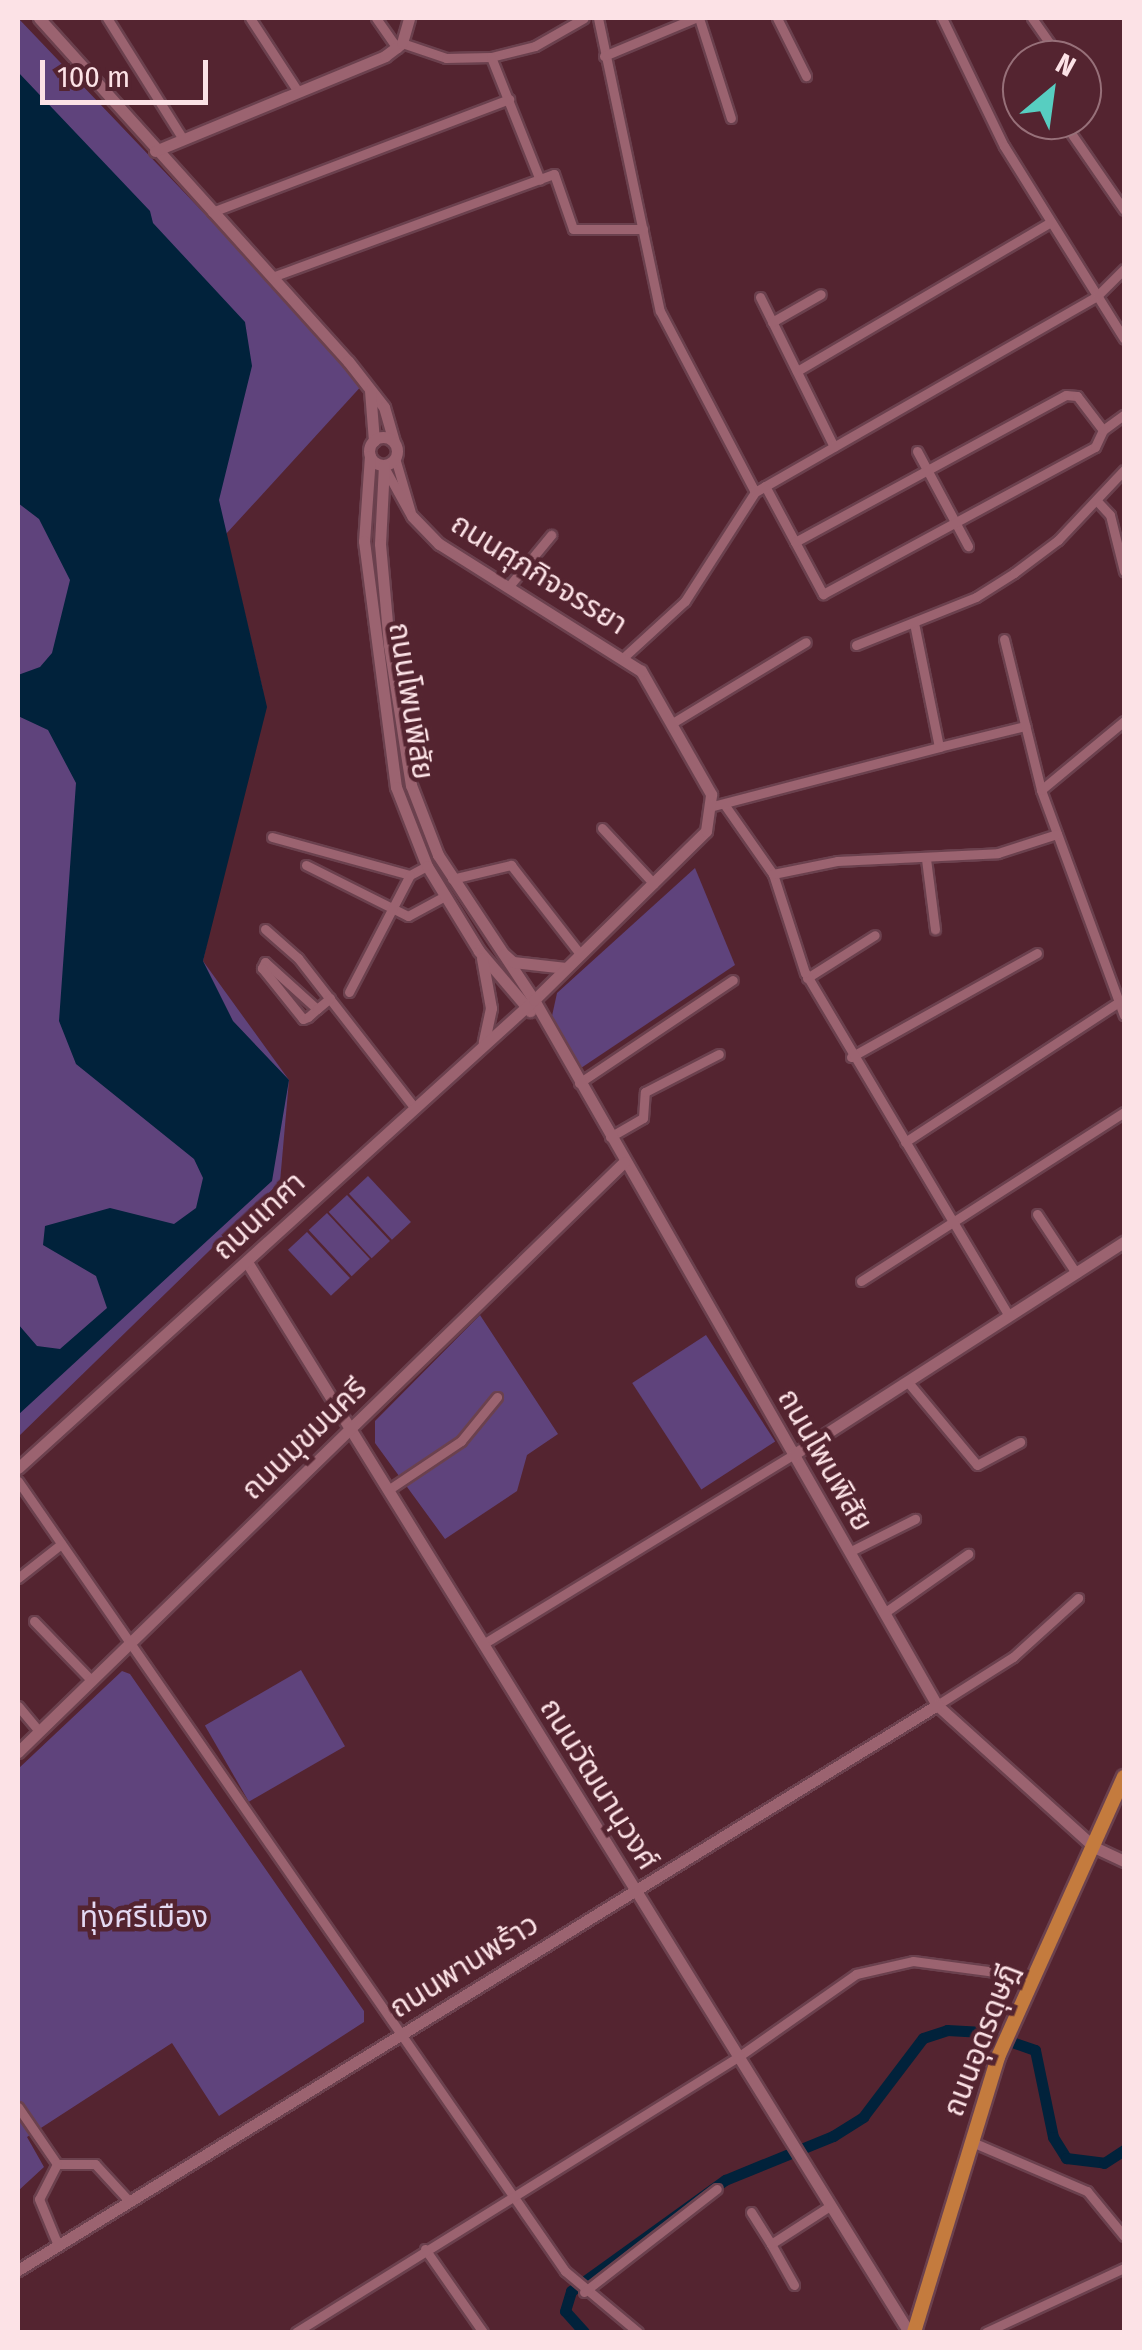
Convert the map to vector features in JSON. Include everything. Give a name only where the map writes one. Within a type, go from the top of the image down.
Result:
[{"type":"main road","name":"ถนนอุดรดุษฎี","points":[[912,2332],[998,2057],[1124,1776]]},
{"type":"street","points":[[39,18],[370,390],[390,418],[394,442],[374,441],[370,390]]},
{"type":"street","points":[[106,18],[183,139]]},
{"type":"street","points":[[250,18],[297,90]]},
{"type":"street","points":[[376,18],[400,46],[446,58],[491,57],[535,46],[584,18]]},
{"type":"street","points":[[400,46],[408,18]]},
{"type":"street","points":[[598,18],[660,310],[824,594],[1095,447],[1102,430],[1124,415]]},
{"type":"street","points":[[604,56],[697,18],[731,118]]},
{"type":"street","points":[[777,18],[806,76]]},
{"type":"street","points":[[942,18],[1004,146],[1124,340]]},
{"type":"street","points":[[1032,18],[1047,40]]},
{"type":"street","points":[[155,152],[400,46]]},
{"type":"street","points":[[491,57],[540,180]]},
{"type":"street","points":[[212,212],[509,100]]},
{"type":"street","points":[[1076,140],[1124,210]]},
{"type":"street","points":[[272,277],[557,176],[574,230],[643,229]]},
{"type":"street","points":[[797,371],[1051,222]]},
{"type":"street","points":[[625,656],[685,601],[760,489],[1097,296],[1124,269]]},
{"type":"street","points":[[772,322],[821,294]]},
{"type":"street","points":[[760,297],[834,447]]},
{"type":"street","points":[[795,542],[1066,395],[1077,396],[1102,430]]},
{"type":"street","name":"ถนนโพนพิสัย","points":[[374,441],[364,541],[396,787],[427,866],[479,951],[530,1003]]},
{"type":"street","name":"ถนนโพนพิสัย","points":[[394,442],[381,500],[389,644],[410,785],[452,879],[547,1028],[937,1704],[1094,1847],[1124,1861]]},
{"type":"street","points":[[917,450],[968,546]]},
{"type":"street","points":[[370,456],[389,462]]},
{"type":"street","name":"ถนนศุภกิจจรรยา","points":[[389,462],[399,502],[440,544],[625,656],[674,722],[719,805]]},
{"type":"street","name":"ถนนศุภกิจจรรยา","points":[[389,462],[412,516]]},
{"type":"street","points":[[856,645],[914,623],[1014,573],[1096,501],[1124,470]]},
{"type":"street","points":[[381,500],[399,502]]},
{"type":"street","points":[[1096,501],[1110,515],[1124,571]]},
{"type":"street","points":[[510,585],[551,535]]},
{"type":"street","points":[[914,623],[940,747]]},
{"type":"street","points":[[1004,639],[1041,790],[1124,1015]]},
{"type":"street","points":[[674,722],[806,642]]},
{"type":"street","points":[[1041,790],[1124,722]]},
{"type":"street","points":[[530,1003],[706,831],[719,805],[1026,726]]},
{"type":"street","points":[[719,805],[773,874],[807,978],[1009,1316]]},
{"type":"street","points":[[602,828],[654,884]]},
{"type":"street","points":[[773,874],[837,861],[998,852],[1056,834]]},
{"type":"street","points":[[272,837],[410,875]]},
{"type":"street","points":[[926,859],[934,929]]},
{"type":"street","points":[[306,865],[395,910],[415,915],[445,896]]},
{"type":"street","points":[[349,992],[410,875],[427,866]]},
{"type":"street","points":[[452,879],[510,866],[580,954]]},
{"type":"street","points":[[265,929],[330,998],[414,1107]]},
{"type":"street","points":[[807,978],[875,935]]},
{"type":"street","points":[[494,945],[513,962],[566,968]]},
{"type":"street","points":[[479,951],[490,982],[484,1042]]},
{"type":"street","points":[[851,1057],[1036,954]]},
{"type":"street","points":[[317,1009],[265,962],[262,968],[303,1019],[317,1009],[330,998]]},
{"type":"street","points":[[579,1083],[733,980]]},
{"type":"street","points":[[1113,988],[1124,981]]},
{"type":"street","points":[[905,1142],[1119,1002]]},
{"type":"street","name":"ถนนเทศา","points":[[18,1468],[530,1003]]},
{"type":"street","points":[[610,1137],[643,1118],[646,1092],[718,1054]]},
{"type":"street","points":[[861,1281],[1124,1112]]},
{"type":"street","name":"ถนนมุขมนครี","points":[[18,1752],[624,1162]]},
{"type":"street","points":[[1037,1214],[1076,1273]]},
{"type":"street","points":[[482,1644],[793,1455],[1124,1242]]},
{"type":"street","name":"ถนนวัฒนานุวงศ์","points":[[246,1262],[830,2206],[912,2332]]},
{"type":"street","points":[[907,1381],[978,1465],[1020,1442]]},
{"type":"street","points":[[388,1490],[461,1441],[497,1397]]},
{"type":"street","points":[[18,1482],[397,2036],[565,2272],[584,2292],[638,2332]]},
{"type":"street","points":[[849,1552],[915,1519]]},
{"type":"street","points":[[18,1578],[62,1544]]},
{"type":"street","points":[[884,1613],[968,1554]]},
{"type":"street","points":[[937,1704],[1013,1657],[1078,1598]]},
{"type":"street","points":[[34,1621],[91,1680]]},
{"type":"street","name":"ถนนพานพร้าว","points":[[18,2270],[937,1704]]},
{"type":"street","points":[[18,1706],[39,1731]]},
{"type":"street","points":[[296,2332],[510,2194],[738,2057],[856,1974],[892,1962],[1032,1977]]},
{"type":"street","points":[[18,2107],[57,2164]]},
{"type":"street","points":[[972,2142],[1087,2192],[1124,2236]]},
{"type":"street","points":[[57,2164],[95,2164],[129,2201]]},
{"type":"street","points":[[57,2164],[39,2199],[58,2245]]},
{"type":"street","points":[[584,2292],[717,2189]]},
{"type":"street","points":[[771,2244],[830,2206]]},
{"type":"street","points":[[751,2212],[794,2285]]},
{"type":"street","points":[[425,2249],[483,2332]]},
{"type":"street","points":[[986,2332],[1124,2268]]},
{"type":"green space","points":[[18,18],[365,382],[226,534],[263,691],[203,961],[289,1080],[280,1182],[18,1437]]},
{"type":"green space","points":[[695,868],[735,965],[581,1068],[552,1016],[557,993]]},
{"type":"green space","points":[[368,1176],[411,1222],[392,1240],[349,1194]]},
{"type":"green space","points":[[347,1195],[390,1241],[372,1258],[329,1212]]},
{"type":"green space","points":[[327,1213],[370,1259],[352,1276],[309,1230]]},
{"type":"green space","points":[[307,1232],[350,1278],[331,1296],[288,1250]]},
{"type":"green space","points":[[480,1315],[558,1434],[527,1455],[517,1491],[445,1539],[375,1443],[375,1421]]},
{"type":"green space","points":[[706,1335],[775,1442],[701,1489],[632,1383]]},
{"type":"green space","points":[[301,1670],[345,1746],[249,1802],[205,1726]]},
{"type":"green space","name":"ทุ่งศรีเมือง","points":[[122,1671],[130,1674],[364,2011],[364,2022],[219,2116],[172,2043],[27,2137],[44,2167],[18,2191],[18,1769]]},
{"type":"water","points":[[18,72],[150,211],[153,223],[245,322],[252,366],[219,500],[267,707],[203,961],[233,1021],[289,1080],[272,1181],[18,1415],[18,1324],[37,1346],[60,1349],[107,1308],[96,1276],[43,1245],[45,1226],[110,1208],[174,1224],[196,1208],[203,1178],[194,1159],[76,1064],[59,1021],[76,783],[48,730],[18,716],[18,675],[40,667],[52,653],[70,580],[39,519],[18,503]]},
{"type":"waterway","points":[[584,2332],[565,2311],[571,2291],[725,2180],[833,2136],[863,2117],[923,2038],[947,2030],[983,2032],[1035,2050],[1053,2137],[1066,2158],[1104,2163],[1124,2150]]}]
